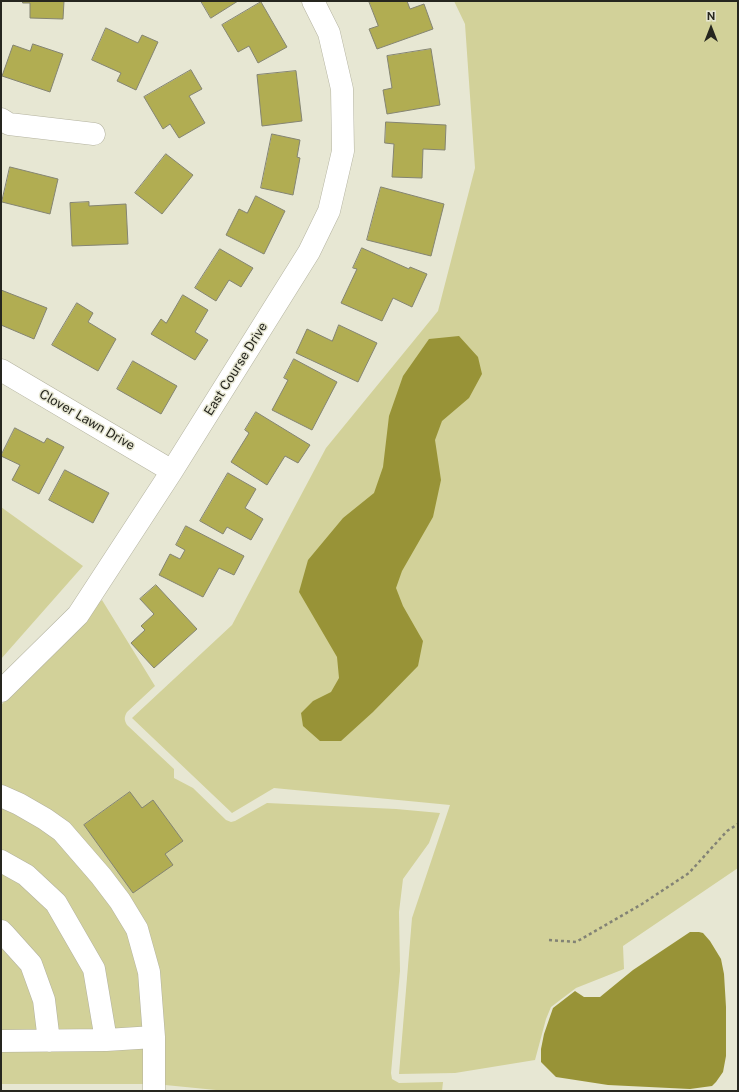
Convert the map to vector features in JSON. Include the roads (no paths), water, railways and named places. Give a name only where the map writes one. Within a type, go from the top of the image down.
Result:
[{"type":"street","name":"East Course Drive","points":[[1,691],[78,615],[172,471],[309,252],[329,211],[343,151],[342,89],[329,33],[313,1]]},
{"type":"street","points":[[1,119],[9,124],[94,134]]},
{"type":"street","name":"Clover Lawn Drive","points":[[1,370],[172,471]]},
{"type":"street","points":[[1,796],[19,804],[62,831],[101,876],[120,901],[137,929],[149,972],[154,1037],[154,1091]]},
{"type":"street","points":[[1,861],[26,875],[56,903],[94,969],[106,1040]]},
{"type":"street","points":[[1,932],[31,964],[44,1000],[49,1040]]},
{"type":"street","points":[[1,1041],[106,1040],[154,1037]]}]
